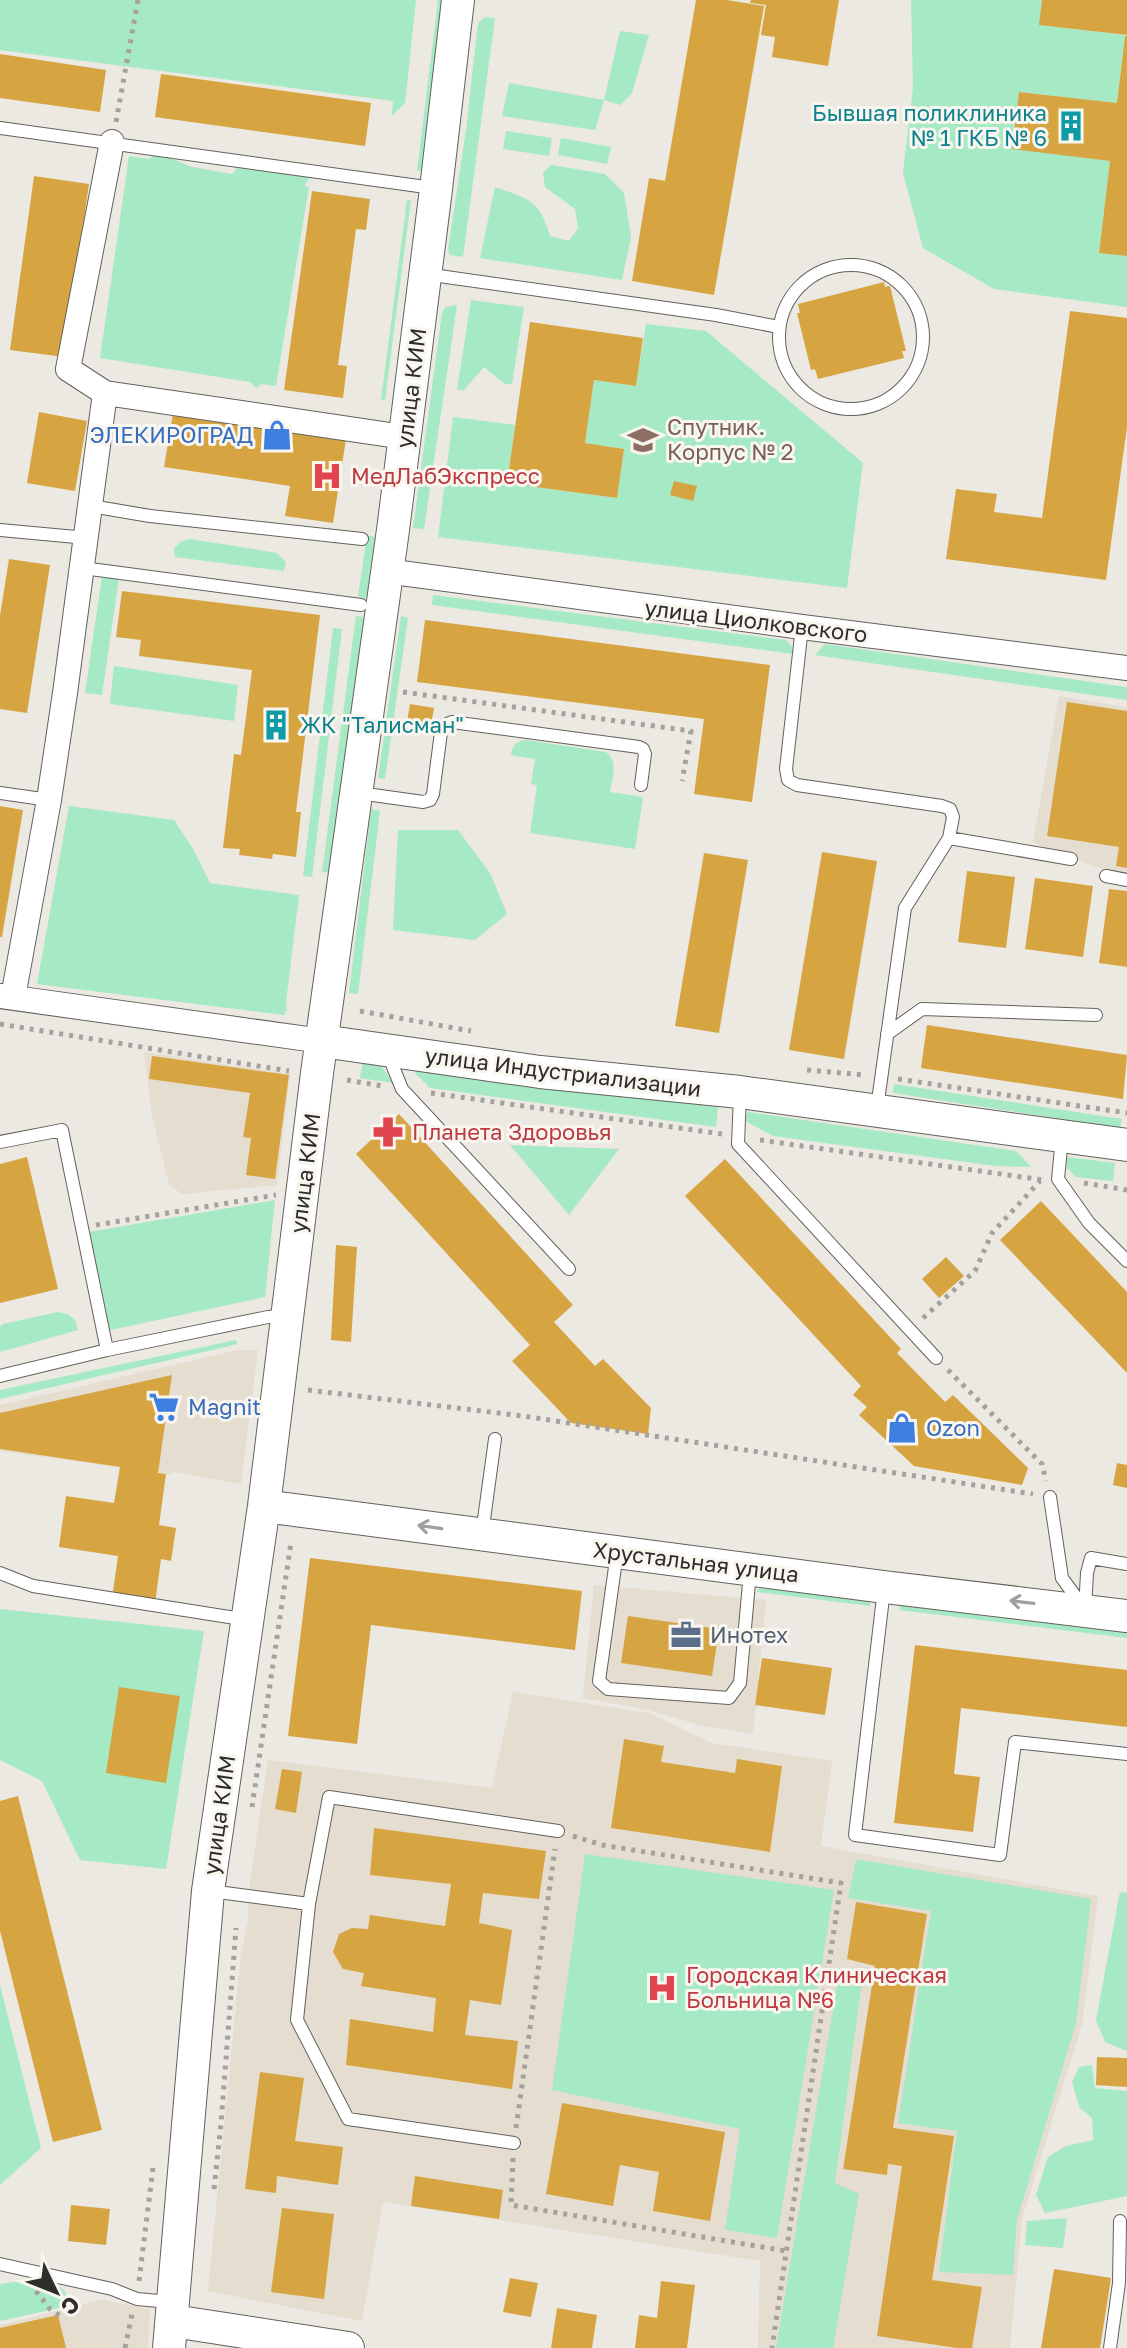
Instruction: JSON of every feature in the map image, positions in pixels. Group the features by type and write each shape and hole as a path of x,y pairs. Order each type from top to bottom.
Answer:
{"street":[{"name":"улица КИМ","path":"172,2324 224,1893 248,1620 404,437 458,0"},
{"path":"112,142 68,369 105,393 404,437"},
{"path":"7,996 49,800 105,393"},
{"name":"улица Циолковского","path":"386,571 1127,668"},
{"name":"улица Индустриализации","path":"7,996 540,1072 740,1092 1127,1145"},
{"name":"Хрустальная улица","path":"264,1506 751,1569 812,1572 884,1587 1127,1616"},
{"path":"172,2324 348,2348"}],"lane":[{"path":"0,128 436,189"},
{"path":"840,266 863,266 885,273 903,287 916,306 923,328 921,353 912,375 896,394 874,406 850,410 826,405 804,393 788,374 780,351 779,327 786,305 800,286 818,273 840,266"},
{"path":"425,274 716,315 779,327"},
{"path":"91,506 150,516 362,539"},
{"path":"0,530 87,538"},
{"path":"83,568 361,605"},
{"path":"802,627 786,769 788,780 797,785 942,806 950,809 953,817 949,838 905,908 877,1111"},
{"path":"355,793 423,802 430,800 441,732 445,725 452,722 639,747 645,754 641,785"},
{"path":"0,793 49,800"},
{"path":"949,838 1071,859"},
{"path":"1106,876 1127,880"},
{"path":"887,1034 922,1009 1096,1015"},
{"path":"386,1051 402,1089 569,1269"},
{"path":"740,1092 738,1144 936,1358"},
{"path":"0,1142 62,1130 107,1350"},
{"path":"1062,1137 1058,1179 1089,1223 1127,1261"},
{"path":"0,1376 107,1350 289,1315"},
{"path":"482,1534 495,1439"},
{"path":"1050,1497 1062,1578 1085,1610"},
{"path":"617,1552 599,1681 608,1689 729,1698 740,1683 751,1569"},
{"path":"1085,1610 1091,1558 1127,1564"},
{"path":"0,1573 33,1586 248,1620"},
{"path":"884,1587 855,1835 1000,1855 1015,1742 1127,1754"},
{"path":"514,2143 348,2119 297,2020 309,1904 329,1797 558,1831"},
{"path":"224,1893 309,1904"},
{"path":"1110,2348 1119,2283 1120,2221"},
{"path":"0,2264 112,2289 137,2299 172,2324"}],"path":[{"path":"112,142 138,0"},
{"path":"0,1024 287,1069"},
{"path":"347,1080 1040,1181 1058,1179 1127,1190"},
{"path":"909,1330 975,1271 992,1233 1040,1181"},
{"path":"82,1227 281,1195"},
{"path":"308,1390 523,1416 1050,1497 1042,1464 936,1358"},
{"path":"250,1819 291,1542"},
{"path":"772,2348 841,1883 602,1845 558,1831 514,2143 511,2205 786,2251"},
{"path":"212,2203 221,2124 224,1893"}],"shaded area":[{"path":"1059,696 1127,707 1127,875 1110,872 1033,842"},
{"path":"144,1052 290,1074 277,1185 182,1194 169,1185 152,1115"},
{"path":"238,1350 258,1350 241,1484 174,1472 168,1474 0,1451 0,1405"},
{"path":"594,1585 766,1600 753,1734 583,1698"},
{"name":"Городская Клиническая Больница №6","path":"513,1692 649,1713 712,1743 832,1761 821,1846 1098,1896 1082,2024 1022,2219 1010,2348 758,2348 760,2261 383,2202 362,2321 208,2291 241,1952 248,1921 248,1896 268,1760 492,1788"},
{"path":"101,2300 150,2309 148,2348 0,2348 0,2325"}],"green space":[{"path":"0,0 416,0 405,103 392,116 393,101 0,50"},
{"path":"438,0 442,0 421,171 417,171"},
{"path":"911,0 1042,0 1040,25 1125,35 1117,103 1019,92 1012,148 1110,161 1099,253 1127,256 1127,307 994,289 923,248 903,173 913,87"},
{"path":"485,17 495,18 463,257 450,255 448,250 478,23"},
{"path":"620,31 649,35 632,93 620,105 604,100"},
{"path":"509,83 604,100 595,130 502,116"},
{"path":"506,131 552,138 549,156 503,149"},
{"path":"561,138 611,147 607,164 558,155"},
{"path":"158,153 192,167 233,174 238,166 310,177 304,186 309,187 276,386 261,384 257,388 250,382 100,358 129,156 149,159"},
{"path":"552,165 605,174 624,193 631,237 622,280 480,258 495,187 531,202 542,214 550,236 569,241 578,228 575,209 545,187 543,172"},
{"path":"407,200 411,200 385,400 381,400"},
{"path":"471,300 524,307 512,384 505,384 484,367 464,390 457,390"},
{"path":"457,305 424,529 413,528 442,313 445,307"},
{"name":"Спутник. Корпус № 2","path":"646,324 706,331 863,463 847,588 438,537 453,417 515,425 507,483 617,498 624,449 585,443 594,380 636,386"},
{"path":"367,535 375,537 367,598 358,597"},
{"path":"190,539 277,553 286,562 284,571 175,557 174,548"},
{"path":"102,576 119,578 102,695 85,693"},
{"path":"433,595 786,640 792,646 793,654 432,605"},
{"path":"356,616 364,617 331,873 322,872"},
{"path":"401,616 408,618 385,779 378,778"},
{"path":"333,628 342,629 312,877 303,876"},
{"path":"825,644 1127,687 1127,700 815,655"},
{"path":"114,666 238,685 234,721 110,704"},
{"path":"526,740 606,752 610,756 614,770 610,792 643,797 635,849 530,833 537,785 531,784 535,759 511,755 515,744"},
{"path":"69,806 174,820 210,883 299,895 285,1015 37,984"},
{"path":"371,809 380,811 358,994 349,993"},
{"path":"398,830 458,830 490,873 507,914 475,940 393,930"},
{"path":"363,1060 380,1064 393,1083 360,1078"},
{"path":"419,1065 718,1107 716,1127 430,1088 415,1073"},
{"path":"894,1084 1122,1119 1120,1128 893,1093"},
{"path":"748,1112 1016,1151 1031,1167 996,1166 773,1136 747,1122"},
{"path":"510,1145 619,1149 569,1215"},
{"path":"1067,1157 1115,1163 1113,1181 1076,1177 1067,1168"},
{"path":"275,1200 265,1297 106,1331 89,1232"},
{"path":"58,1312 75,1320 78,1330 0,1352 0,1327 3,1324"},
{"path":"236,1340 237,1344 221,1348 0,1399 0,1390"},
{"path":"761,1584 859,1595 870,1601 870,1606 757,1592"},
{"path":"904,1603 1127,1627 1127,1638 899,1610"},
{"path":"0,1609 204,1631 166,1869 80,1860 42,1781 0,1760"},
{"path":"585,1854 834,1890 777,2238 725,2230 740,2129 552,2090"},
{"path":"856,1859 1091,1899 1076,2023 1017,2220 1013,2275 939,2272 957,2131 898,2123 931,1911 848,1898"},
{"path":"1120,1892 1127,1893 1127,2051 1105,2042 1096,2020"},
{"path":"840,1968 863,1974 835,2183 859,2194 833,2348 776,2348"},
{"path":"0,1985 41,2148 0,2185"},
{"path":"1092,2065 1095,2088 1127,2091 1127,2196 1045,2213 1036,2195 1048,2157 1066,2146 1093,2140 1092,2118 1079,2107 1072,2082 1079,2067"},
{"path":"1067,2218 1063,2248 1025,2245 1027,2221"},
{"path":"50,2280 65,2291 68,2306 0,2321 0,2284"}],"building":[{"path":"696,0 727,0 764,6 714,295 632,281 649,178 665,181"},
{"path":"751,0 839,0 828,66 772,57 775,37 761,35 766,5 750,3"},
{"path":"1042,0 1127,0 1127,35 1039,25"},
{"name":"Бывшая поликлиника № 1 ГКБ № 6","path":"1125,36 1127,256 1099,253 1110,161 1012,149 1019,92 1117,103"},
{"path":"0,54 106,70 100,112 0,98"},
{"path":"161,74 371,103 365,146 155,117"},
{"path":"34,176 89,184 64,357 10,350"},
{"path":"312,191 370,199 366,230 356,229 338,365 347,366 343,398 284,390"},
{"path":"884,282 885,287 890,286 906,351 902,351 904,358 818,379 815,369 811,370 797,313 800,313 798,304"},
{"path":"1070,311 1127,318 1127,427 1106,580 946,559 956,489 997,494 994,512 1042,518"},
{"path":"530,322 643,338 636,386 594,380 585,443 624,449 617,498 507,483"},
{"path":"39,412 87,421 75,491 27,483"},
{"path":"173,413 346,439 333,523 285,516 290,486 164,467"},
{"path":"674,481 697,486 693,501 670,495"},
{"path":"9,559 50,565 27,713 0,709 0,616"},
{"name":"ЖК \"Талисман\"","path":"122,591 320,615 296,812 301,812 296,857 273,854 272,859 239,855 240,849 223,848 234,754 241,755 252,670 139,656 141,640 116,637"},
{"path":"425,620 770,665 752,802 694,794 704,719 417,682"},
{"path":"1067,702 1127,711 1127,868 1116,866 1119,847 1047,836"},
{"path":"410,704 434,708 431,725 407,721"},
{"path":"0,806 23,810 2,937 0,937"},
{"path":"822,852 877,861 844,1059 789,1050"},
{"path":"704,853 748,860 719,1033 675,1026"},
{"path":"967,871 1015,877 1006,948 958,942"},
{"path":"1035,878 1093,886 1083,957 1025,949"},
{"path":"1109,889 1127,891 1127,967 1099,963"},
{"path":"927,1025 1127,1055 1123,1099 921,1068"},
{"path":"152,1056 289,1075 275,1179 246,1175 251,1138 243,1137 250,1093 149,1079"},
{"path":"399,1114 573,1305 554,1322 595,1366 603,1359 651,1408 648,1434 571,1423 512,1361 530,1345 356,1154"},
{"path":"27,1157 58,1289 0,1303 0,1164"},
{"path":"725,1159 901,1349 897,1353 945,1402 953,1395 1028,1468 1022,1485 914,1466 859,1415 867,1407 853,1395 861,1386 685,1196"},
{"path":"1041,1201 1127,1292 1127,1373 1000,1240"},
{"path":"336,1245 357,1247 351,1342 331,1340"},
{"path":"946,1257 964,1276 939,1298 922,1279"},
{"path":"172,1375 158,1473 166,1474 159,1525 176,1528 171,1561 161,1559 155,1604 112,1598 118,1556 59,1547 66,1496 114,1503 120,1467 0,1449 0,1413"},
{"path":"1117,1463 1127,1465 1127,1488 1113,1485"},
{"path":"310,1558 582,1591 575,1650 371,1625 357,1744 288,1736"},
{"path":"628,1616 719,1629 712,1676 621,1663"},
{"path":"915,1645 1127,1670 1127,1727 961,1708 954,1774 980,1777 973,1832 894,1823"},
{"path":"762,1658 832,1668 825,1715 755,1705"},
{"path":"119,1687 180,1696 166,1783 106,1773"},
{"path":"624,1739 664,1746 661,1762 735,1773 737,1759 782,1766 770,1852 611,1828"},
{"path":"282,1769 302,1772 296,1813 275,1809"},
{"path":"18,1796 102,2130 53,2142 0,1931 0,1801"},
{"path":"374,1828 546,1851 539,1899 483,1893 479,1923 512,1930 501,2005 470,2000 465,2035 518,2041 512,2089 346,2065 350,2019 433,2032 436,1998 361,1986 364,1973 343,1969 333,1952 339,1934 352,1928 368,1929 370,1915 445,1926 451,1884 370,1875"},
{"path":"856,1902 927,1914 893,2128 954,2136 932,2280 982,2287 972,2348 877,2336 902,2166 888,2164 887,2175 843,2169 875,1966 847,1959"},
{"path":"1097,2057 1127,2058 1127,2087 1096,2085"},
{"path":"260,2072 304,2078 295,2141 343,2147 338,2185 277,2176 276,2193 245,2189"},
{"path":"562,2103 725,2132 710,2221 653,2211 659,2172 620,2165 613,2206 546,2194"},
{"path":"415,2176 503,2190 499,2219 411,2206"},
{"path":"71,2205 110,2209 106,2245 68,2241"},
{"path":"282,2208 334,2214 324,2299 271,2292"},
{"path":"1054,2269 1111,2278 1100,2348 1041,2348"},
{"path":"510,2278 538,2283 531,2317 503,2312"},
{"path":"661,2281 695,2285 687,2348 635,2348 639,2315 657,2318"},
{"path":"557,2308 597,2315 592,2348 551,2348"},
{"path":"58,2315 66,2348 0,2348 0,2328"}],"place":[{"name":"Бывшая поликлиника № 1 ГКБ № 6","path":"1071,126"},
{"name":"ЭЛЕКИРОГРАД","path":"277,435"},
{"name":"Спутник. Корпус № 2","path":"643,440"},
{"name":"МедЛабЭкспресс","path":"327,476"},
{"name":"ЖК \"Талисман\"","path":"276,725"},
{"name":"Планета Здоровья","path":"388,1132"},
{"name":"Magnit","path":"164,1407"},
{"name":"Ozon","path":"902,1428"},
{"name":"Инотех","path":"686,1635"},
{"name":"Городская Клиническая Больница №6","path":"662,1988"}]}
